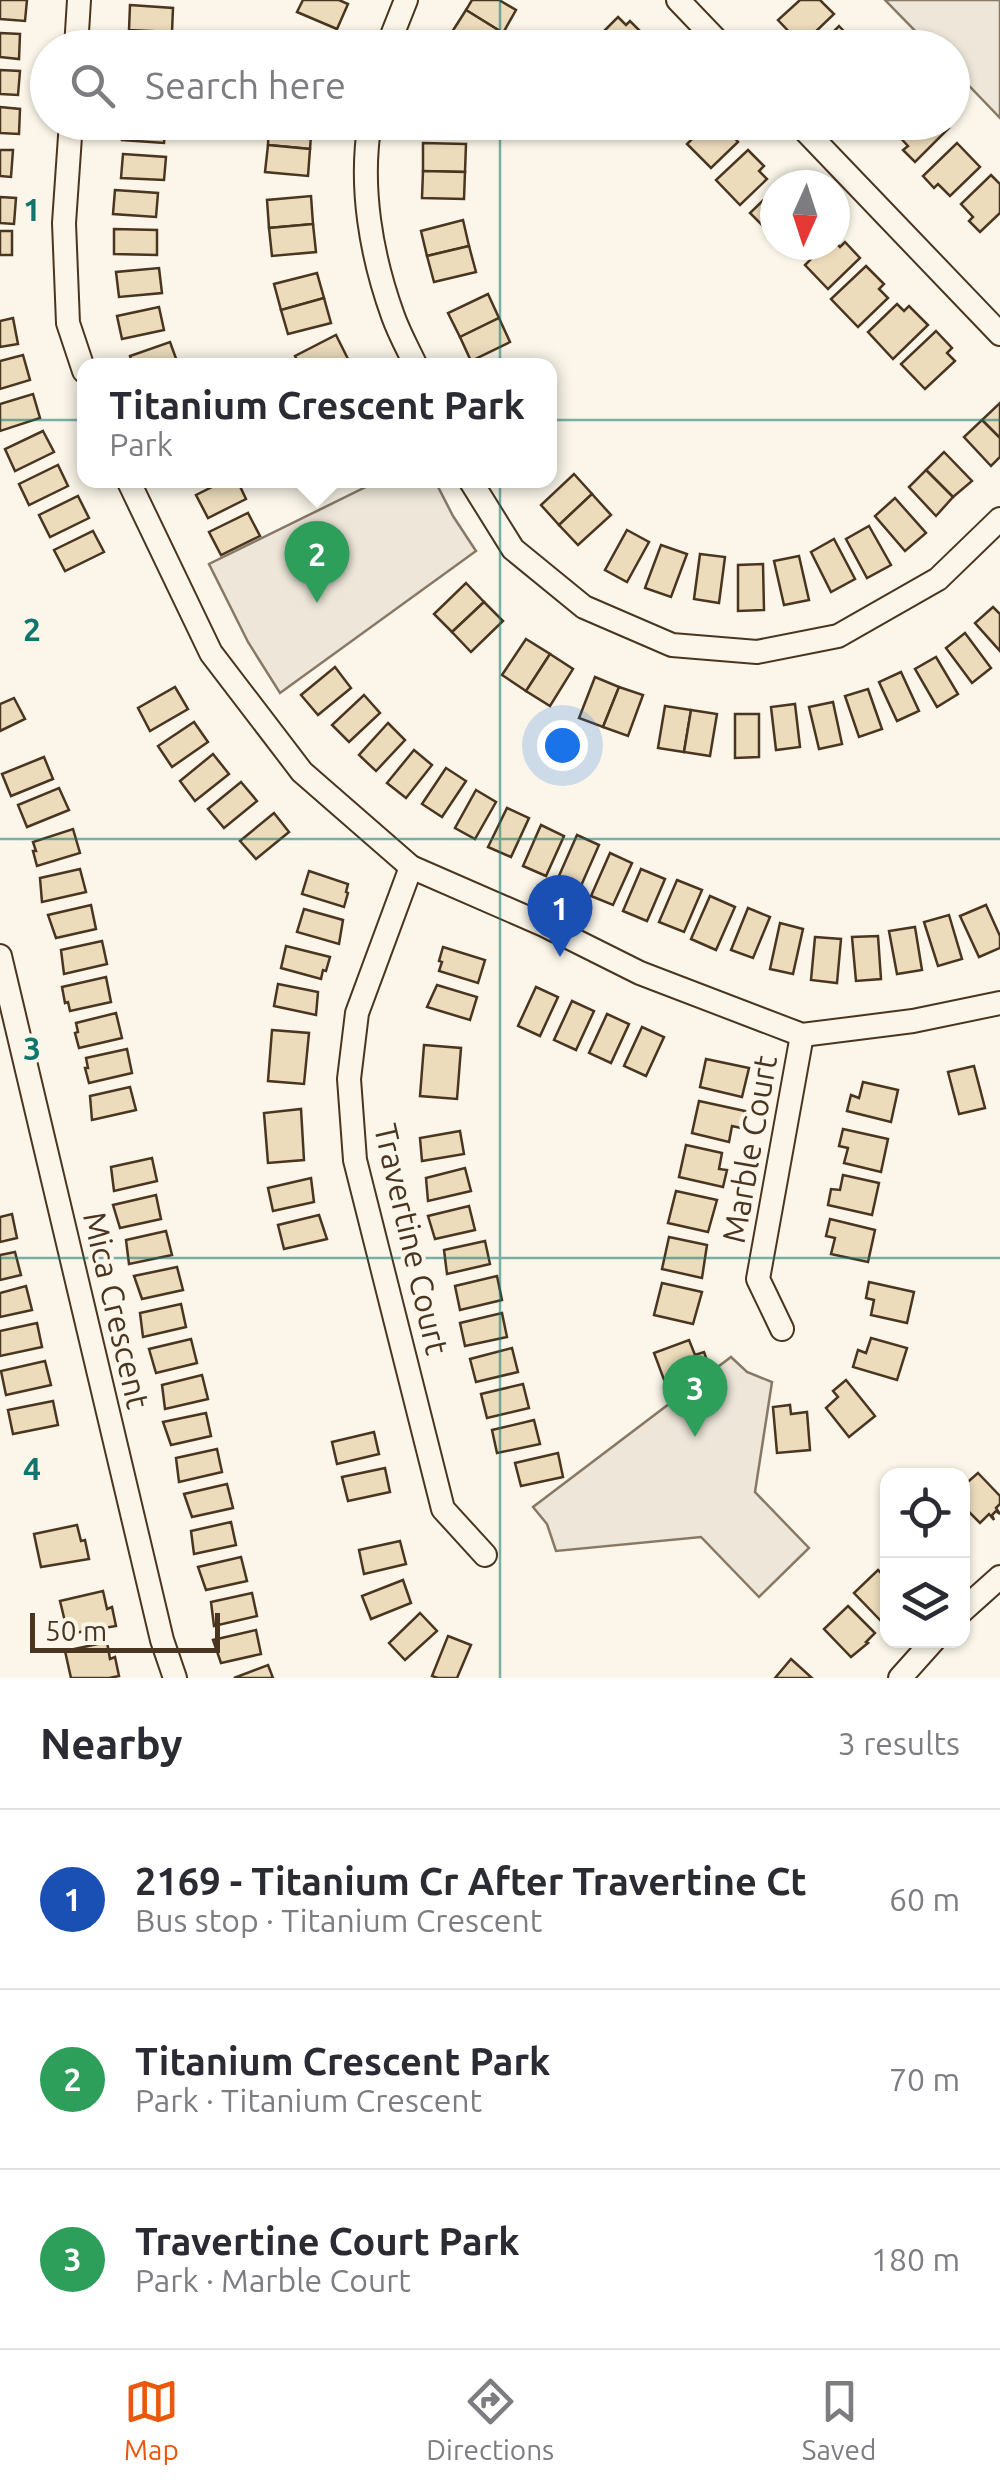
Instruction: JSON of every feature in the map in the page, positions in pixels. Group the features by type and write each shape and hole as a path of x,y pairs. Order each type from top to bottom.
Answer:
{"street":[{"path":"77,30 79,0"},
{"path":"394,30 406,0"},
{"path":"678,0 707,30"},
{"path":"69,140 64,224 68,323 80,358"},
{"path":"367,140 370,237 393,317 412,358"},
{"path":"814,140 1000,334"},
{"path":"132,488 221,666 302,772 411,867 544,924 640,973 802,1035 913,1021 1000,1003"},
{"path":"474,488 513,549 584,607 672,645 757,652 838,636 938,580 1000,519"},
{"name":"Travertine Court","path":"411,867 357,1013 349,1079 356,1160 443,1510 486,1554"},
{"name":"Mica Crescent","path":"0,956 162,1640 175,1678"},
{"name":"Marble Court","path":"782,1328 758,1280 802,1035"},
{"path":"970,1604 1000,1576"},
{"path":"900,1678 927,1648"}],"shaded area":[{"path":"885,0 1000,0 1000,118 970,87 970,30 914,30"},
{"path":"364,488 439,488 476,551 280,693 248,642 209,564"},
{"path":"731,1357 747,1372 772,1382 755,1492 809,1548 759,1597 701,1537 556,1551 547,1524 533,1507"}],"building":[{"path":"0,0 27,0 25,21 0,19"},
{"path":"303,0 339,0 348,4 337,29 297,12"},
{"path":"472,0 499,0 516,10 505,30 498,30 466,10"},
{"path":"800,0 820,0 834,14 817,30 787,30 778,20"},
{"path":"130,5 173,8 172,30 129,30"},
{"path":"466,10 498,30 453,30"},
{"path":"618,17 639,30 605,30"},
{"path":"0,33 20,34 19,59 0,57"},
{"path":"0,70 20,71 18,95 0,94"},
{"path":"0,107 20,109 19,134 0,133"},
{"path":"122,140 164,140 164,143"},
{"path":"268,140 311,140 310,149 268,145"},
{"path":"691,140 738,142 711,168 687,144"},
{"path":"902,140 937,140 915,162 903,150 908,146"},
{"path":"423,143 466,144 465,172 423,171"},
{"path":"957,143 980,167 950,196 938,184 934,188 923,176"},
{"path":"268,145 310,149 308,176 265,172"},
{"path":"0,150 13,150 11,177 0,176"},
{"path":"748,150 764,166 759,171 760,186 740,205 716,180"},
{"path":"123,154 166,157 164,180 121,178"},
{"path":"423,171 465,172 464,199 422,198"},
{"path":"991,175 1000,184 1000,213 980,232 961,204"},
{"path":"115,190 158,193 156,217 113,214"},
{"path":"311,196 313,224 269,228 267,200"},
{"path":"0,197 16,198 14,224 0,223"},
{"path":"760,203 760,223 750,213"},
{"path":"463,220 469,246 427,256 421,231"},
{"path":"313,224 316,252 272,256 269,228"},
{"path":"114,229 157,230 157,255 114,254"},
{"path":"0,231 12,231 12,255 0,255"},
{"path":"469,246 476,272 434,282 427,256"},
{"path":"850,247 860,258 828,289 805,265 810,260 850,260"},
{"path":"866,266 884,284 879,289 888,298 858,327 831,299"},
{"path":"159,268 162,293 119,297 116,272"},
{"path":"317,273 324,298 281,310 274,284"},
{"path":"488,294 499,318 460,337 448,313"},
{"path":"324,298 331,323 288,334 281,310"},
{"path":"897,304 904,311 909,306 928,325 893,359 868,332"},
{"path":"159,307 164,330 122,339 117,316"},
{"path":"13,318 18,344 0,347 0,321"},
{"path":"499,318 510,342 470,358 460,337"},
{"path":"936,331 952,348 947,353 955,361 925,389 901,364"},
{"path":"336,335 348,358 296,358"},
{"path":"170,342 176,358 131,358"},
{"path":"23,355 30,380 0,389 0,361"},
{"path":"33,394 40,418 0,431 0,404"},
{"path":"1000,403 1000,438 982,420"},
{"path":"982,420 1000,438 1000,457 991,466 964,437"},
{"path":"43,431 54,452 15,471 5,449"},
{"path":"944,452 972,481 953,497 926,470"},
{"path":"58,465 68,486 29,505 19,484"},
{"path":"926,470 953,497 936,516 909,487"},
{"path":"574,474 592,494 559,525 541,505"},
{"path":"210,488 241,488 246,499 208,518 196,495"},
{"path":"592,494 611,515 578,545 559,525"},
{"path":"78,496 89,518 50,537 39,515"},
{"path":"895,498 926,533 905,551 875,516"},
{"path":"248,513 260,536 221,555 209,532"},
{"path":"869,526 891,565 867,578 846,539"},
{"path":"627,530 649,542 627,582 605,570"},
{"path":"93,531 104,552 65,571 54,550"},
{"path":"834,539 855,579 831,592 811,552"},
{"path":"661,545 687,554 671,597 645,588"},
{"path":"700,554 725,557 719,603 694,599"},
{"path":"799,556 809,600 784,605 774,561"},
{"path":"763,564 764,610 738,611 738,565"},
{"path":"466,583 484,602 452,632 434,614"},
{"path":"484,602 503,621 471,652 452,632"},
{"path":"993,607 1000,614 1000,651 975,623"},
{"path":"965,633 991,668 972,683 946,648"},
{"path":"526,639 550,654 526,691 502,675"},
{"path":"550,654 573,669 550,706 526,691"},
{"path":"936,657 958,694 937,707 915,669"},
{"path":"335,667 351,688 318,715 301,695"},
{"path":"901,672 919,711 897,721 879,682"},
{"path":"595,677 619,687 603,727 579,718"},
{"path":"175,687 188,709 150,731 138,708"},
{"path":"619,687 643,695 628,736 603,727"},
{"path":"868,689 882,729 859,737 845,696"},
{"path":"364,695 380,713 349,742 332,725"},
{"path":"14,698 25,719 0,731 0,704"},
{"path":"833,702 842,744 819,749 809,707"},
{"path":"795,704 800,747 776,750 771,707"},
{"path":"665,706 691,710 684,752 658,748"},
{"path":"691,710 717,714 710,756 684,752"},
{"path":"735,714 759,714 759,757 735,758"},
{"path":"194,722 208,742 172,767 158,746"},
{"path":"388,723 405,740 376,771 359,755"},
{"path":"414,750 432,765 406,798 387,783"},
{"path":"213,754 229,774 195,801 180,781"},
{"path":"44,757 53,779 11,796 2,774"},
{"path":"446,768 466,781 442,817 422,804"},
{"path":"241,782 257,801 224,828 208,809"},
{"path":"59,788 69,810 27,827 18,805"},
{"path":"476,790 496,802 475,839 455,828"},
{"path":"507,808 529,818 511,857 488,847"},
{"path":"274,813 289,832 256,859 240,841"},
{"path":"541,825 564,836 546,876 523,866"},
{"path":"73,829 80,853 37,866 33,842"},
{"path":"577,835 599,845 580,888 558,878"},
{"path":"610,853 632,863 613,905 591,896"},
{"path":"80,869 86,892 42,902 40,878"},
{"path":"641,869 665,879 647,921 623,911"},
{"path":"309,871 348,884 344,907 302,894"},
{"path":"677,880 702,890 684,932 659,922"},
{"path":"710,896 735,907 716,950 691,939"},
{"path":"91,905 96,929 56,938 48,915"},
{"path":"986,905 1000,936 1000,948 979,957 960,916"},
{"path":"748,908 770,917 753,958 731,950"},
{"path":"304,909 343,920 339,944 297,932"},
{"path":"949,915 962,959 938,966 924,922"},
{"path":"780,923 803,929 793,974 770,969"},
{"path":"915,927 922,970 897,974 889,931"},
{"path":"878,936 881,979 856,981 852,937"},
{"path":"815,937 841,939 837,983 811,980"},
{"path":"102,941 107,964 64,974 61,950"},
{"path":"286,946 330,957 321,979 281,968"},
{"path":"443,947 485,960 478,983 439,971"},
{"path":"106,977 111,1002 70,1011 62,987"},
{"path":"278,984 318,992 316,1015 274,1006"},
{"path":"437,985 477,997 470,1020 427,1007"},
{"path":"536,987 558,997 540,1036 518,1026"},
{"path":"572,1001 594,1011 576,1050 554,1040"},
{"path":"116,1013 122,1038 79,1048 76,1023"},
{"path":"607,1014 629,1024 611,1063 589,1053"},
{"path":"642,1027 664,1037 646,1076 624,1066"},
{"path":"272,1030 309,1033 304,1084 268,1081"},
{"path":"424,1045 461,1048 457,1099 420,1096"},
{"path":"127,1049 132,1073 89,1083 86,1058"},
{"path":"706,1059 749,1068 742,1097 700,1087"},
{"path":"974,1066 985,1108 959,1114 948,1072"},
{"path":"863,1082 898,1090 891,1122 847,1111 851,1095 859,1098"},
{"path":"130,1087 136,1110 92,1120 90,1096"},
{"path":"699,1101 745,1111 741,1128 732,1126 729,1142 692,1133"},
{"path":"301,1109 304,1160 268,1163 264,1113"},
{"path":"843,1129 888,1139 881,1172 844,1163 848,1148 839,1146"},
{"path":"460,1131 464,1154 422,1161 420,1138"},
{"path":"686,1145 722,1153 719,1169 727,1170 723,1187 679,1177"},
{"path":"152,1158 157,1181 114,1191 111,1167"},
{"path":"465,1168 471,1191 428,1201 426,1178"},
{"path":"843,1175 879,1183 872,1215 828,1205 831,1189 840,1190"},
{"path":"311,1178 314,1202 273,1211 268,1188"},
{"path":"676,1191 717,1200 708,1232 668,1223"},
{"path":"156,1195 161,1219 120,1228 113,1205"},
{"path":"469,1206 475,1230 435,1239 428,1216"},
{"path":"12,1214 17,1238 0,1242 0,1217"},
{"path":"319,1215 327,1239 284,1249 278,1225"},
{"path":"830,1219 875,1230 868,1262 831,1254 835,1238 826,1236"},
{"path":"166,1231 172,1255 129,1264 126,1240"},
{"path":"669,1237 707,1245 702,1278 662,1269"},
{"path":"485,1241 490,1264 447,1274 444,1250"},
{"path":"15,1252 21,1275 0,1280 0,1255"},
{"path":"177,1267 183,1290 142,1299 134,1276"},
{"path":"497,1276 502,1300 460,1310 455,1286"},
{"path":"869,1282 914,1292 907,1323 871,1315 874,1300 866,1298"},
{"path":"662,1283 702,1292 693,1324 654,1315"},
{"path":"26,1286 32,1310 0,1317 0,1293"},
{"path":"181,1304 186,1327 143,1337 140,1313"},
{"path":"502,1313 507,1337 465,1346 460,1323"},
{"path":"37,1323 42,1347 0,1356 0,1331"},
{"path":"871,1338 907,1348 897,1380 853,1367 858,1350 866,1353"},
{"path":"191,1339 197,1363 156,1373 149,1349"},
{"path":"689,1340 695,1355 704,1352 710,1369 666,1385 654,1353"},
{"path":"512,1348 518,1372 476,1382 470,1359"},
{"path":"45,1361 51,1385 6,1395 1,1371"},
{"path":"202,1375 208,1399 165,1409 162,1385"},
{"path":"846,1380 875,1416 849,1437 826,1408 838,1397 833,1391"},
{"path":"523,1384 529,1408 487,1418 481,1394"},
{"path":"53,1401 58,1425 13,1434 8,1410"},
{"path":"790,1405 791,1414 807,1412 810,1450 777,1453 773,1407"},
{"path":"206,1413 211,1436 171,1445 163,1422"},
{"path":"534,1420 540,1444 497,1453 492,1430"},
{"path":"374,1432 379,1454 337,1464 332,1442"},
{"path":"217,1449 222,1472 179,1482 176,1458"},
{"path":"558,1453 563,1477 521,1486 515,1463"},
{"path":"385,1468 390,1492 348,1501 342,1477"},
{"path":"978,1473 1000,1496 996,1508 1000,1514 996,1511 992,1515 994,1520 989,1514 980,1523 970,1513 970,1480"},
{"path":"227,1484 233,1508 192,1517 184,1494"},
{"path":"231,1522 236,1545 194,1554 191,1531"},
{"path":"77,1525 89,1559 41,1567 34,1534"},
{"path":"400,1541 406,1564 364,1574 359,1550"},
{"path":"241,1557 247,1581 206,1590 198,1567"},
{"path":"880,1572 880,1620 854,1593"},
{"path":"403,1580 411,1603 371,1619 362,1596"},
{"path":"103,1591 116,1626 68,1634 60,1601"},
{"path":"252,1593 257,1616 214,1626 211,1602"},
{"path":"848,1606 875,1633 851,1657 824,1629"},
{"path":"420,1613 437,1631 405,1660 389,1643"},
{"path":"256,1630 261,1654 221,1663 213,1640"},
{"path":"448,1636 471,1645 457,1678 438,1678 432,1676"},
{"path":"107,1642 119,1676 71,1678 65,1651"},
{"path":"791,1659 812,1678 775,1678"},
{"path":"268,1665 273,1678 234,1678"}],"place":[{"name":"Titanium Crescent Park","path":"317,603"},
{"name":"2169 - Titanium Cr After Travertine Ct","path":"560,957"},
{"name":"Travertine Court Park","path":"695,1437"}]}
